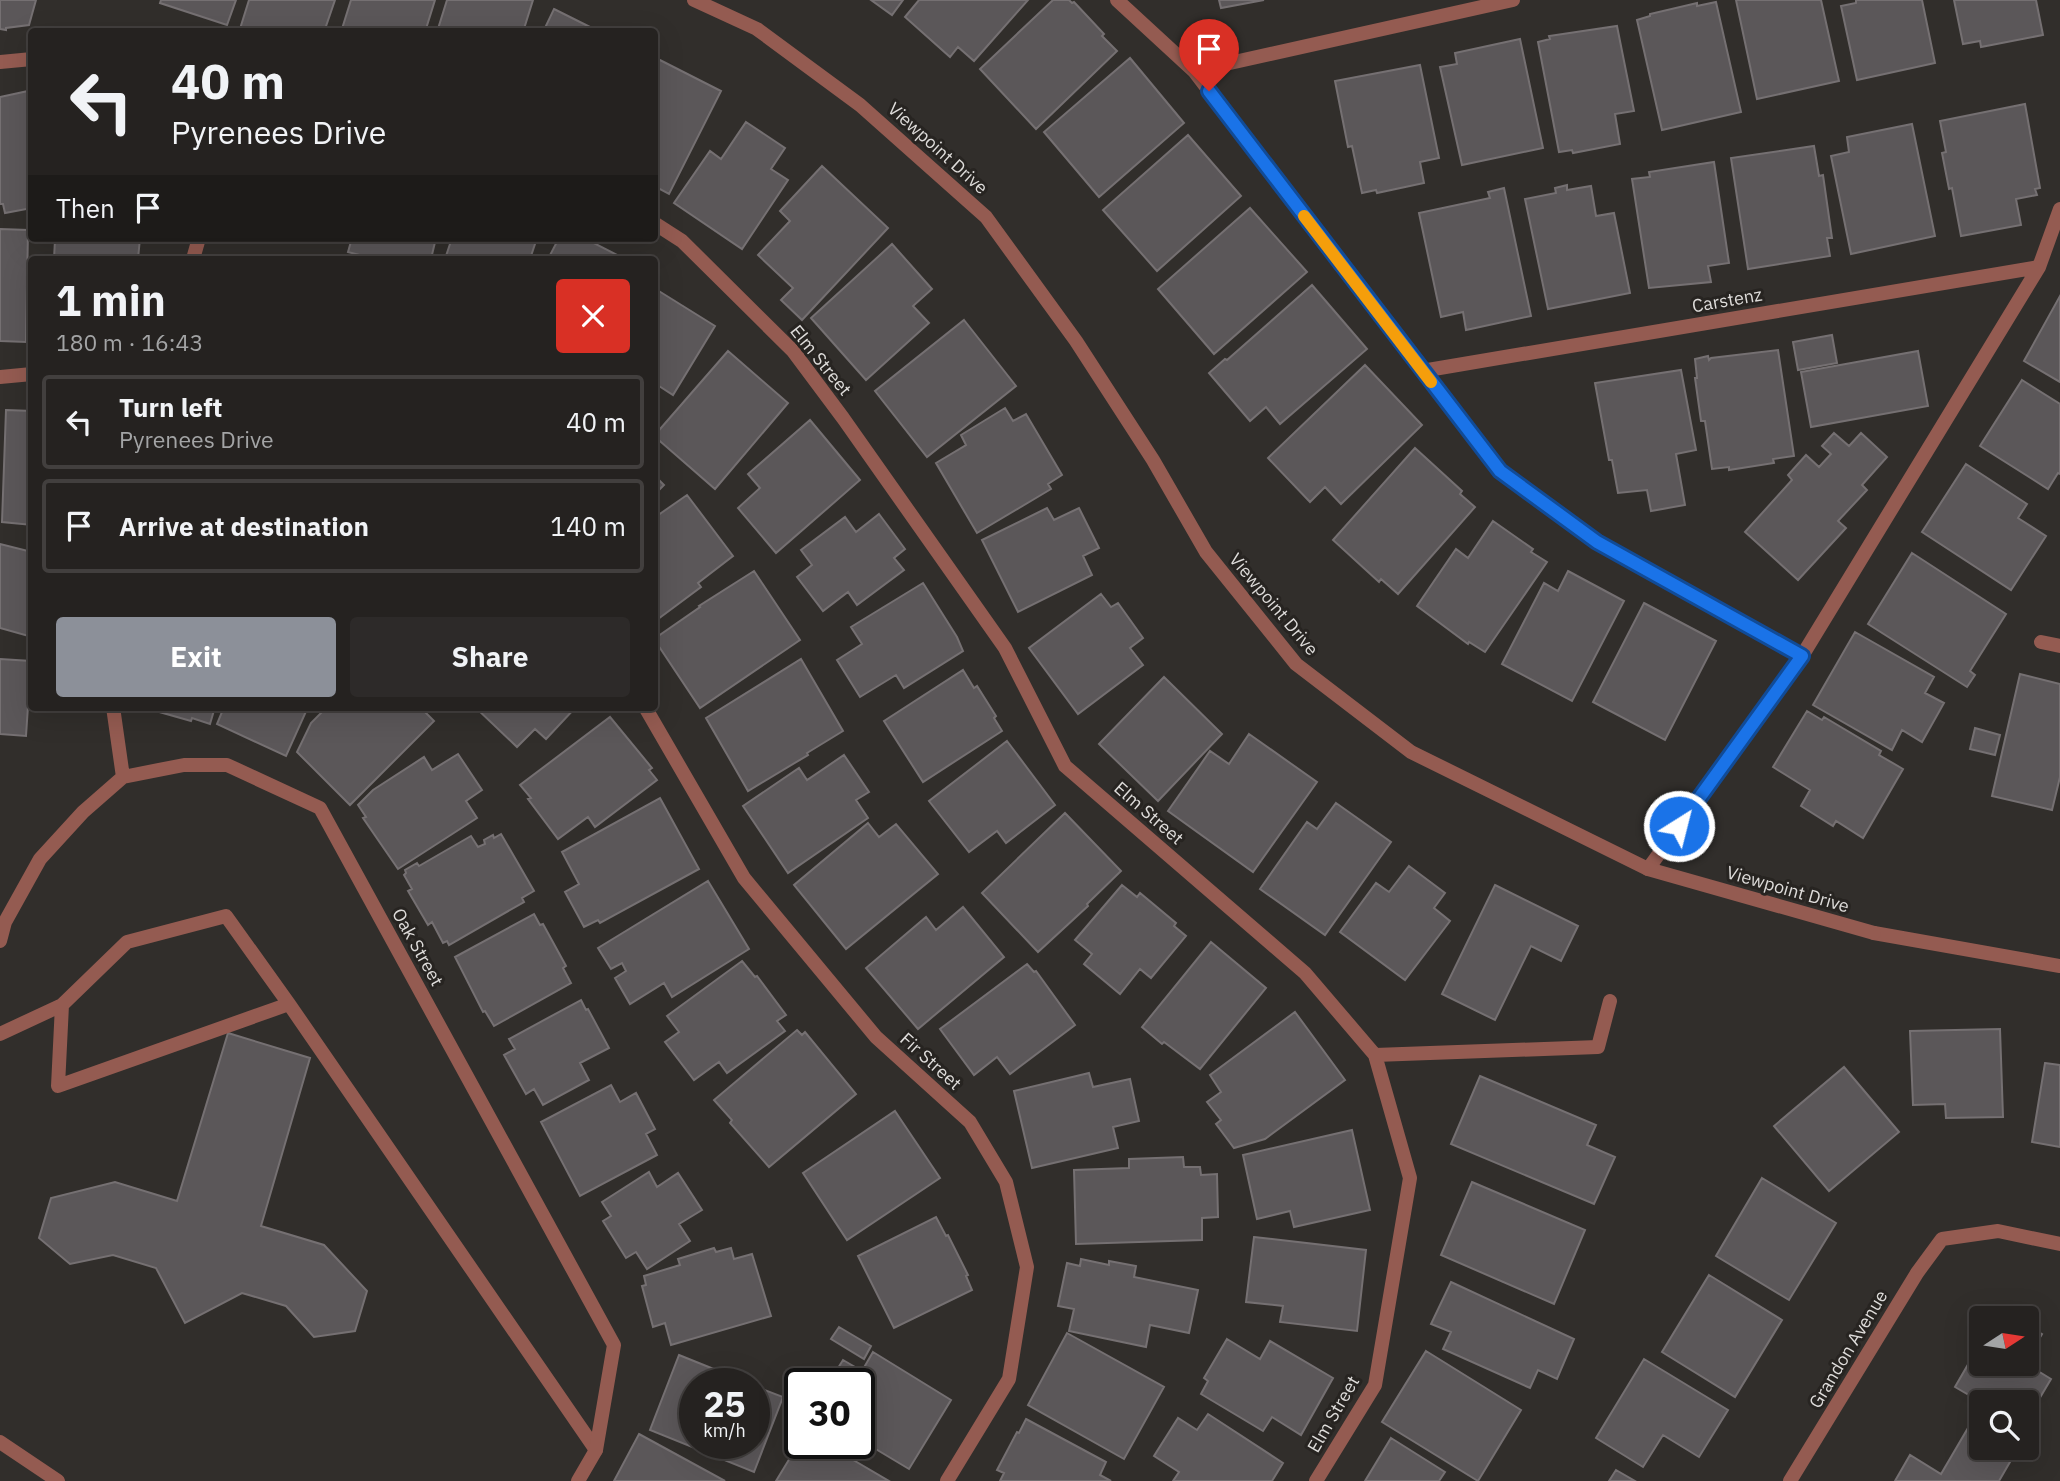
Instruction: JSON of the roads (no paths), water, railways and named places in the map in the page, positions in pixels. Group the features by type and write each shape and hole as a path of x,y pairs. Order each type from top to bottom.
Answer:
{"street":[{"name":"Viewpoint Drive","path":"694,0 757,29 860,105 986,217 1076,341 1153,460 1206,552 1296,664 1411,752 1648,869 1874,933 2060,966"},
{"path":"1117,0 1195,71 1500,471 1597,542 1802,656"},
{"path":"1195,71 1513,0"},
{"path":"0,62 28,59"},
{"path":"1648,869 1802,656 2039,267 2060,209"},
{"name":"Elm Street","path":"658,226 682,241 793,351 1005,648 1065,766 1305,972 1375,1055 1410,1178 1375,1385 1316,1481"},
{"name":"Carstenz","path":"1422,371 2039,267"},
{"path":"0,377 28,374"},
{"path":"2040,642 2060,646"},
{"path":"0,942 5,922 40,859 83,812 123,777 114,711"},
{"name":"Fir Street","path":"647,711 744,878 876,1037 970,1122 1006,1182 1027,1267 1009,1379 947,1481"},
{"name":"Oak Street","path":"123,777 184,765 227,765 320,808 614,1345 596,1450 578,1481"},
{"path":"0,1034 62,1005 127,942 226,916 596,1450"},
{"path":"1375,1055 1598,1047 1610,1001"},
{"path":"62,1005 58,1086 289,1004"},
{"name":"Grandon Avenue","path":"1790,1481 1917,1273 1942,1239 1998,1231 2060,1244"},
{"path":"0,1442 58,1481"}]}
